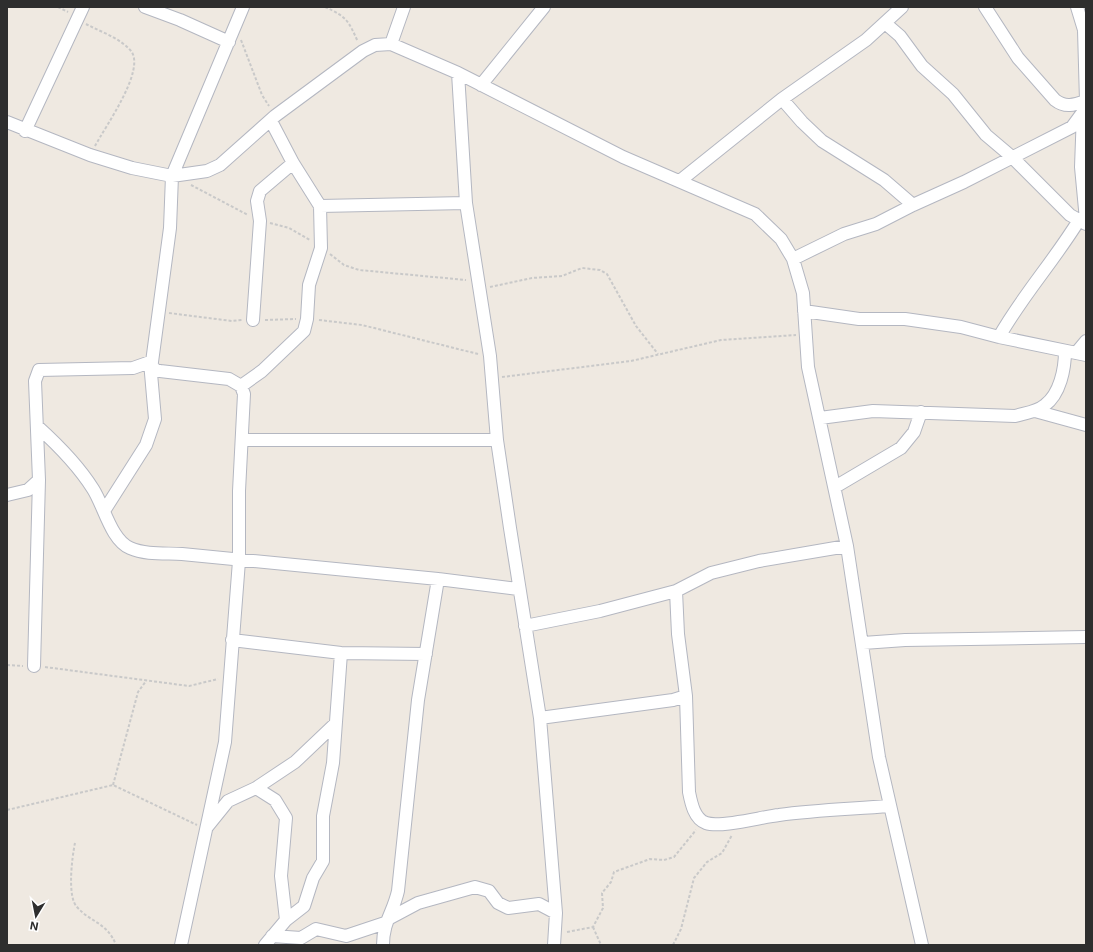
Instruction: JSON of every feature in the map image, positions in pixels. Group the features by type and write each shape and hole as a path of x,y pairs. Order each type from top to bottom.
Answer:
{"street":[{"path":"25,130 83,7"},
{"path":"145,7 180,20 229,42"},
{"path":"34,666 39,480 36,381 39,370 133,368 152,362 160,312 170,228 172,176 236,28 243,7"},
{"path":"391,44 404,7"},
{"path":"481,85 544,7"},
{"path":"681,180 782,99 866,40 902,7"},
{"path":"985,7 1018,58 1055,100 1062,105 1084,107"},
{"path":"999,337 1013,313 1084,221 1081,167 1086,92 1084,30 1077,7"},
{"path":"885,23 900,36 922,66 953,94 986,135 1012,157 1070,215 1084,221"},
{"path":"7,122 90,156 132,168 172,176 207,171 220,165 273,119 362,51 375,45 391,44 458,73 623,157 681,180 739,208 755,214 781,239 793,259 803,294 808,367 847,546 863,643 879,758 922,945"},
{"path":"458,73 466,203 480,284 490,356 497,440 518,589 540,718 556,912 554,939"},
{"path":"782,99 802,122 822,141 884,180 913,204"},
{"path":"793,259 844,234 876,224 913,204 964,182 1012,157 1066,132 1072,127 1084,107"},
{"path":"241,386 262,371 304,331 307,319 309,285 321,248 320,206 293,163 273,119"},
{"path":"253,320 260,221 257,201 258,196 260,191 293,163"},
{"path":"320,206 466,203"},
{"path":"804,311 859,319 905,319 961,327 999,337 1076,353"},
{"path":"820,418 873,411 1015,416 1035,411 1044,406 1053,396 1065,367 1086,341"},
{"path":"150,362 156,370 160,371 229,379 241,386 244,394 239,492 239,561 225,742 181,945"},
{"path":"104,511 146,445 155,419 150,362"},
{"path":"1035,411 1086,424"},
{"path":"835,487 901,448 914,432 921,412"},
{"path":"38,427 64,450 93,489 118,540 130,548 151,553 182,554 239,561 438,579 518,589"},
{"path":"242,440 497,440"},
{"path":"7,495 28,490 39,480"},
{"path":"525,626 600,611 676,591 711,574 759,561 847,546"},
{"path":"383,945 383,930 394,909 398,891 418,700 438,579"},
{"path":"676,591 678,634 686,696 689,792 692,807 698,818 704,823 716,825 780,815 889,806"},
{"path":"863,643 904,640 1086,637"},
{"path":"232,640 341,653 426,654"},
{"path":"269,941 286,920 304,906 313,878 323,860 323,816 333,763 341,653"},
{"path":"540,718 673,700 686,696"},
{"path":"205,829 228,801 256,788 295,762 335,724"},
{"path":"256,788 275,800 286,818 280,876 286,920"},
{"path":"269,941 301,938 316,929 346,936 387,921 418,903 475,888 489,891 498,903 508,908 539,904 556,912"}],"path":[{"path":"325,7 342,15 348,22 362,51"},
{"path":"77,19 120,42 132,52 134,59 132,80 90,156"},
{"path":"236,28 273,119"},
{"path":"321,248 344,265 359,270 469,280 480,284 562,276 582,268 600,270 607,274 636,326 658,354"},
{"path":"160,312 232,321 307,319 362,325 490,356"},
{"path":"492,378 630,361 720,340 805,334"},
{"path":"7,666 34,666 189,686 231,676"},
{"path":"112,784 138,692 146,681"},
{"path":"7,810 112,784 205,829"},
{"path":"673,945 681,929 694,878 707,862 722,853 739,821"},
{"path":"554,939 593,927 603,908 602,893 611,882 614,872 650,859 664,860 674,857 691,834 704,823"},
{"path":"75,843 71,858 72,901 77,908 106,927 112,935 116,945"},
{"path":"593,927 601,945"}]}
